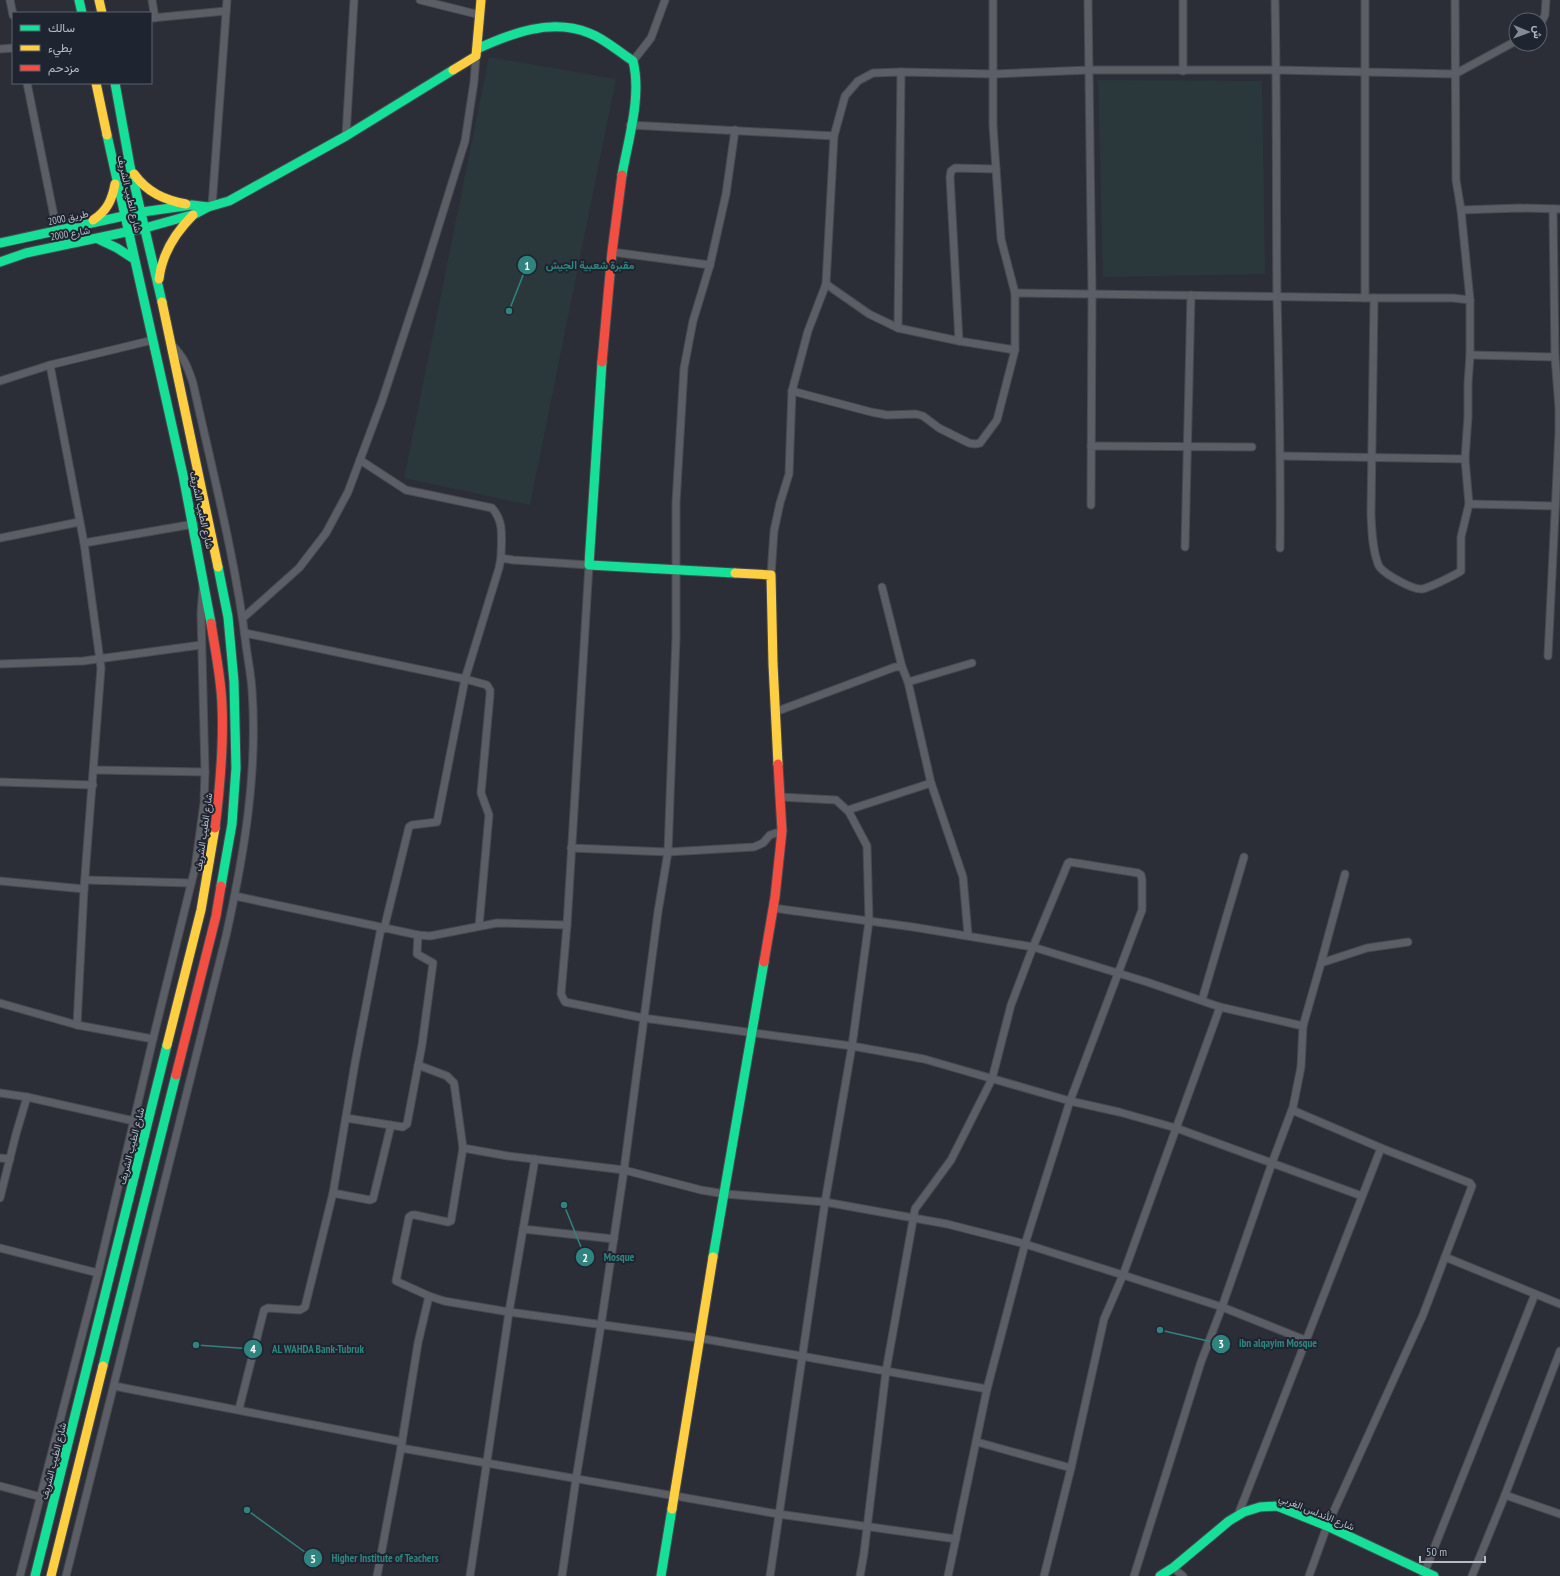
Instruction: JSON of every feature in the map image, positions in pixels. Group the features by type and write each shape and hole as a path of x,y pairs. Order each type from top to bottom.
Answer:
{"main road":[{"path":"79,0 82,12"},
{"path":"99,0 102,12"},
{"path":"476,53 481,0"},
{"path":"130,166 138,181 154,194 193,210 210,207 229,201 346,136 497,40 537,27 564,26 590,33 633,61 636,73 636,97 619,192 612,252 589,565 772,575 772,664 782,831 774,908 700,1338 661,1576"},
{"name":"شارع الطيب الشريف","path":"35,1576 166,1056 201,910 212,856 220,785 222,704 220,674 204,578 194,524 127,232 96,84"},
{"name":"شارع الطيب الشريف","path":"51,1576 216,916 232,824 236,768 236,716 228,617 159,289 130,166 115,84"},
{"path":"79,226 91,222 101,216 109,206 114,195 116,182"},
{"path":"159,289 161,267 168,250 193,210"},
{"name":"طريق 2000","path":"0,243 142,212 193,210"},
{"name":"شارع 2000","path":"0,262 26,253 145,228 193,210"},
{"path":"98,239 117,248 134,259"},
{"name":"شارع الأندلس الغربي","path":"1160,1576 1173,1568 1227,1521 1238,1514 1262,1506 1277,1506 1327,1526 1424,1574 1434,1576"}],"street":[{"path":"10,0 12,12"},
{"path":"152,0 153,18 226,11"},
{"path":"210,207 227,0"},
{"path":"346,136 354,0"},
{"path":"420,0 480,14"},
{"path":"633,61 651,38 665,0"},
{"path":"792,391 876,413 887,415 916,414 924,416 939,428 969,443 975,444 980,443 997,420 1015,350 1015,293 1002,239 996,169 993,124 993,0"},
{"path":"1088,0 1092,293 1091,505"},
{"path":"1183,0 1183,71"},
{"path":"1275,0 1277,296 1281,456 1280,548"},
{"path":"1365,0 1365,298"},
{"path":"1374,298 1371,515 1373,544 1378,565 1384,572 1420,589 1460,572 1462,569 1461,538 1469,504 1465,458 1470,355 1470,300 1456,180 1455,0"},
{"path":"1545,12 1546,0"},
{"path":"772,575 774,531 780,503 789,474 792,391 808,331 826,284 834,136 846,96 858,81 873,73 901,72 994,74 1090,70 1276,70 1455,74 1508,45"},
{"path":"0,49 12,48"},
{"path":"243,618 299,568 326,533 348,492 382,401 465,141 474,82 476,53"},
{"path":"898,328 901,72"},
{"path":"27,84 58,230"},
{"path":"630,125 834,136"},
{"path":"562,1576 614,1239 643,1018 668,852 676,638 676,503 684,368 693,321 710,265 726,194 735,130"},
{"path":"959,341 950,177 955,168 996,169"},
{"path":"1460,210 1519,208 1557,209 1555,357 1559,417 1548,656"},
{"path":"612,252 710,265"},
{"path":"826,284 869,314 898,328 959,341 1015,350"},
{"path":"1015,293 1453,298 1470,300"},
{"path":"1186,547 1191,295"},
{"path":"0,381 50,365 153,340"},
{"path":"66,1576 235,896 247,826 252,768 252,690 243,618 232,554 193,383 182,355 169,342"},
{"path":"1470,355 1555,357"},
{"path":"50,365 84,543 100,657 101,678 86,880 84,889 77,1025"},
{"path":"1091,446 1252,447"},
{"path":"1281,456 1465,458"},
{"path":"239,1409 264,1310 268,1308 300,1310 305,1307 333,1193 355,1063 383,928 409,827 412,825 437,822 465,679 498,573 501,558 501,521 498,514 492,508 406,490 360,460"},
{"path":"1469,504 1555,506"},
{"path":"0,538 79,522"},
{"path":"84,543 194,524"},
{"path":"501,558 589,565 562,994 565,1002 643,1018 852,1046 924,1059 1070,1101 1119,1112 1176,1128 1362,1196"},
{"path":"20,1576 98,1273 191,883 199,843 204,803 205,772 201,645 204,578"},
{"path":"882,587 902,667 908,682 931,783 963,877 968,935"},
{"path":"245,633 465,679 487,685 490,690 480,793 489,815 479,926"},
{"path":"0,664 62,662 201,645"},
{"path":"908,682 972,662"},
{"path":"775,712 895,667 902,667"},
{"path":"94,770 205,772"},
{"path":"0,782 93,785"},
{"path":"848,810 931,783"},
{"path":"770,1576 801,1355 825,1202 852,1046 869,921 867,846 848,810 836,800 780,797"},
{"path":"571,848 668,852 754,847 763,843 770,835 782,831"},
{"path":"1202,1000 1244,857"},
{"path":"860,1576 886,1371 912,1218 915,1209 956,1152 992,1079 1009,1012 1033,947 1068,862 1138,873 1141,875 1142,880 1142,907 1119,973 1070,1101 1025,1244 987,1389 948,1576"},
{"path":"1134,1576 1192,1390 1272,1162 1292,1110 1298,1089 1301,1067 1302,1026 1345,874"},
{"path":"86,880 191,883"},
{"path":"0,881 84,889"},
{"path":"235,896 418,935 430,936 496,923 567,924"},
{"path":"774,908 968,935 1033,947 1119,973 1220,1007 1302,1026"},
{"path":"346,1118 403,1127 407,1124 418,1066 433,963 417,954 418,935"},
{"path":"1321,963 1368,948 1408,942"},
{"path":"0,1003 77,1025 153,1039"},
{"path":"1044,1576 1071,1468 1104,1319 1123,1275 1220,1007"},
{"path":"418,1066 452,1079 454,1083 463,1148 451,1221 448,1222 415,1215 409,1217 396,1281 444,1301 510,1312 700,1338 987,1389"},
{"path":"0,1093 27,1097 134,1121"},
{"path":"0,1198 27,1097"},
{"path":"1292,1110 1471,1184 1472,1186 1423,1315 1327,1526 1309,1576"},
{"path":"333,1193 370,1200 373,1198 391,1125"},
{"path":"463,1148 535,1160 624,1170 701,1190 725,1194 825,1202 947,1224 1025,1244 1222,1307 1305,1340"},
{"path":"1238,1514 1381,1148"},
{"path":"0,1158 10,1159"},
{"path":"470,1576 510,1312 535,1160"},
{"path":"523,1229 614,1239"},
{"path":"0,1248 98,1273"},
{"path":"1445,1257 1560,1304"},
{"path":"1424,1574 1535,1294"},
{"path":"377,1576 418,1343 429,1296"},
{"path":"1472,1576 1505,1495 1560,1351"},
{"path":"114,1386 239,1409 487,1463 778,1514 956,1539"},
{"path":"977,1442 1071,1468"},
{"path":"0,1486 41,1497"},
{"path":"1505,1495 1560,1514"},
{"path":"1173,1568 1183,1576"}],"shaded area":[{"path":"489,57 616,79 530,505 404,478"},
{"path":"1098,80 1262,81 1265,274 1103,277"}],"traffic: fast":[{"path":"79,0 82,12"},
{"path":"477,49 532,29 560,27 589,33 606,42 633,61 636,89 635,104 622,175"},
{"path":"0,262 26,253 145,228 195,214 208,207 229,201 346,136 453,70"},
{"path":"115,84 130,166 162,302"},
{"path":"107,135 183,475 211,623"},
{"path":"0,243 142,212 192,205 208,207"},
{"path":"98,239 117,248 134,259"},
{"path":"602,362 589,565 735,573"},
{"path":"218,567 228,617 234,682 236,768 232,824 221,886"},
{"path":"713,1257 764,962"},
{"path":"35,1576 167,1045"},
{"path":"103,1366 176,1075"},
{"path":"1160,1576 1174,1567 1229,1521 1244,1512 1260,1507 1277,1506 1327,1526 1434,1576"},
{"path":"661,1576 672,1509"}],"traffic: slow":[{"path":"99,0 102,12"},
{"path":"453,70 476,56 481,0"},
{"path":"96,84 107,135"},
{"path":"134,174 150,190 170,200 186,204"},
{"path":"93,220 98,217 108,205 115,184"},
{"path":"159,279 163,261 170,244 193,215"},
{"path":"162,302 218,567"},
{"path":"735,573 771,575 773,664 778,764"},
{"path":"167,1045 201,910 215,828"},
{"path":"672,1509 713,1257"},
{"path":"51,1576 103,1366"}],"traffic: jam":[{"path":"602,362 612,252 622,175"},
{"path":"211,623 218,664 222,705 221,766 215,828"},
{"path":"764,962 775,897 782,831 778,764"},
{"path":"176,1075 216,916 221,886"}],"place":[{"name":"مقبرة شعبية الجيش","path":"509,311"},
{"name":"Mosque","path":"564,1205"},
{"name":"ibn alqayim Mosque","path":"1160,1330"},
{"name":"AL WAHDA Bank-Tubruk","path":"196,1345"},
{"name":"Higher Institute of Teachers","path":"247,1510"}]}
